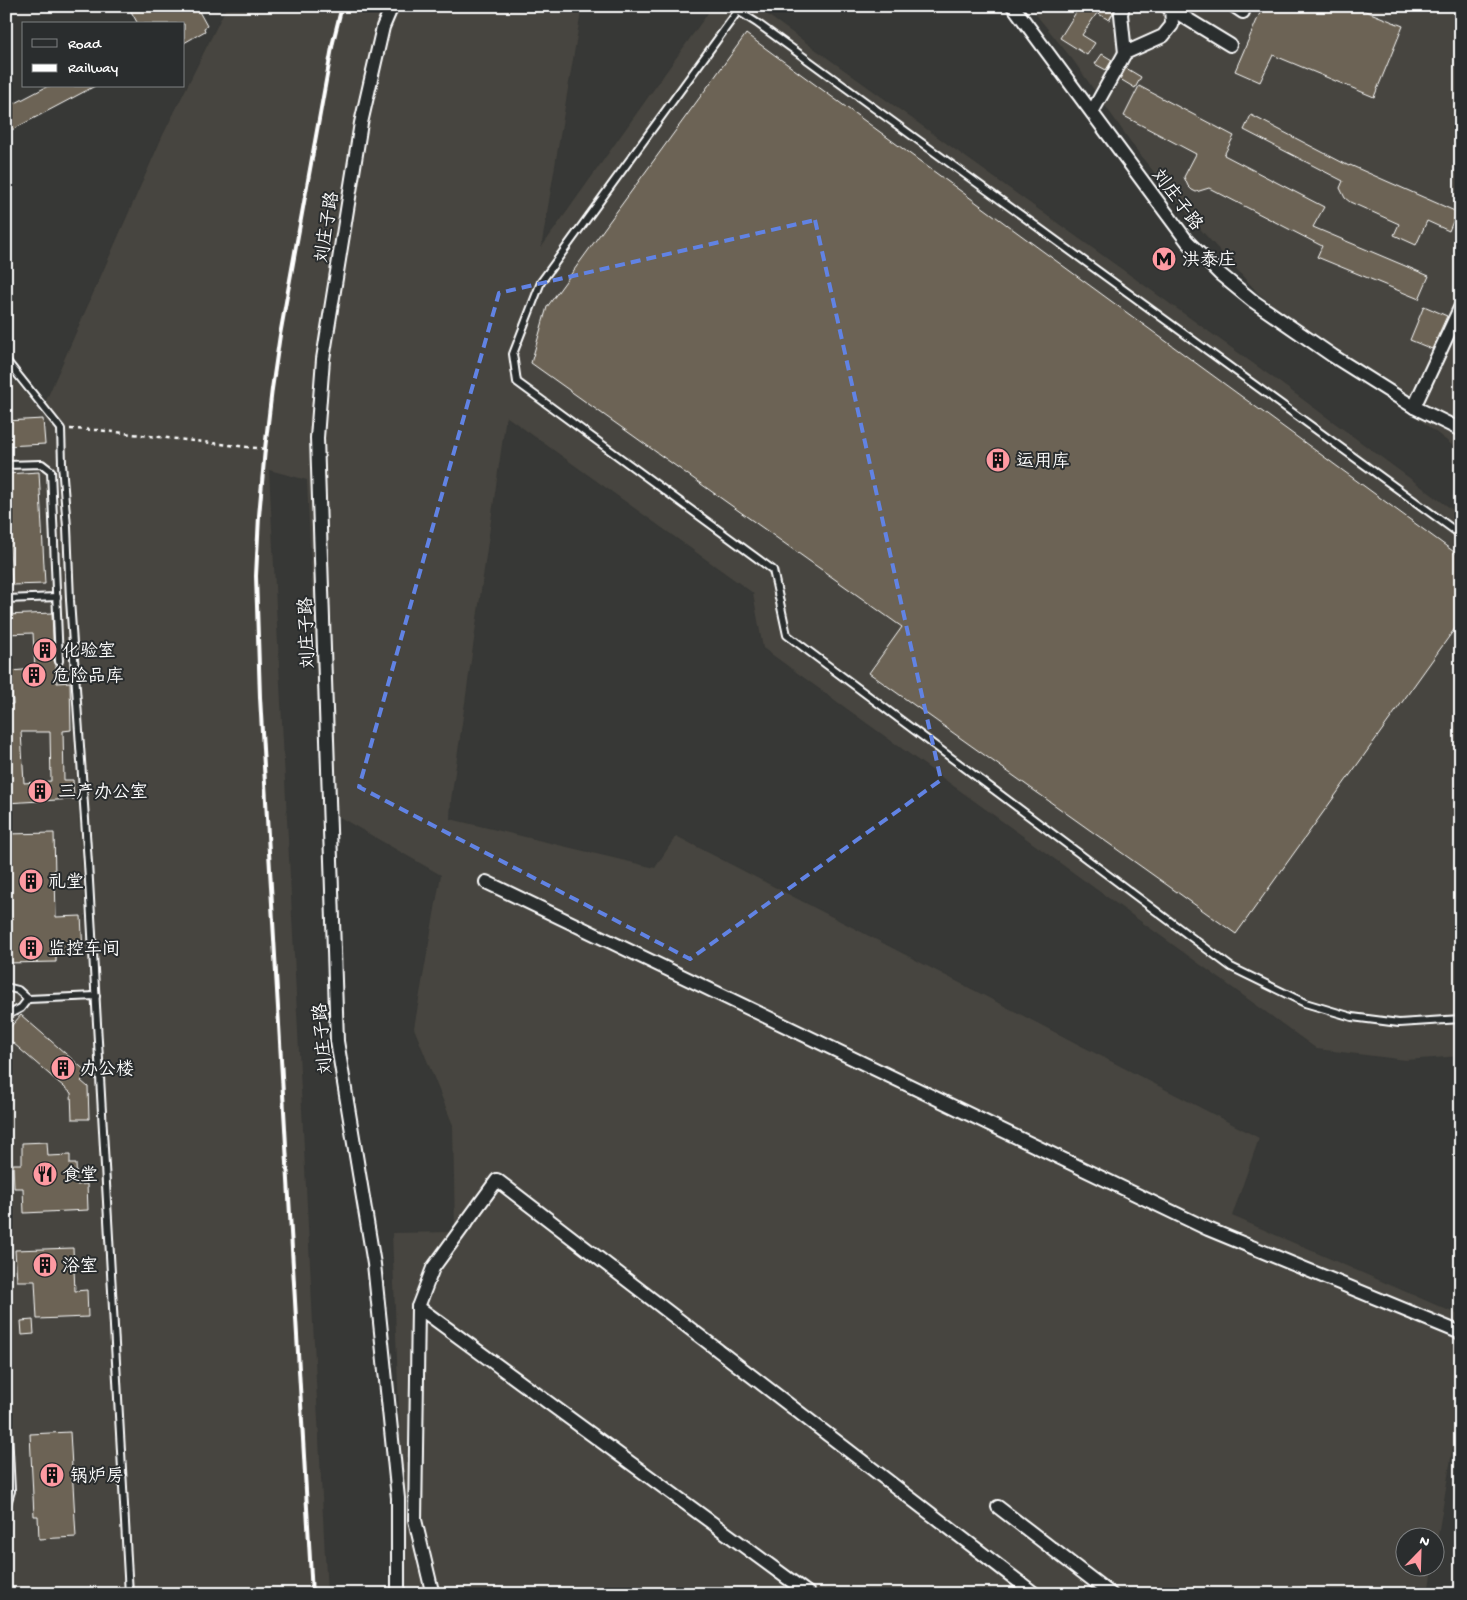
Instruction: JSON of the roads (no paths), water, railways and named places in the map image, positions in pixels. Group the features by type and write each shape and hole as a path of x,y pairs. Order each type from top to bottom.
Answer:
{"street":[{"name":"刘庄子路","path":"392,6 383,27 361,123 322,359 317,438 337,1041 374,1264 398,1498 398,1594"},
{"name":"刘庄子路","path":"1013,6 1187,241 1220,274 1253,301 1333,356 1414,407 1461,430"},
{"path":"1092,112 1125,53 1121,14 1123,6"},
{"path":"1125,53 1164,36 1172,24 1169,7"},
{"path":"1169,7 1230,45"},
{"path":"1414,407 1461,306"},
{"path":"486,882 1208,1229 1461,1332"},
{"path":"436,1594 432,1591 415,1520 418,1306 433,1268 497,1180 1035,1594"},
{"path":"418,1306 809,1594"},
{"path":"998,1507 1112,1594"}],"lane":[{"path":"1461,536 765,28 738,11 541,282 513,354 517,382 774,570 786,635 1231,967 1305,1003 1352,1017 1399,1023 1461,1019"},
{"path":"6,360 61,428 96,996 129,1594"},
{"path":"6,465 42,464 51,471 59,661"},
{"path":"6,599 57,597"},
{"path":"6,987 18,990 28,999 96,996"},
{"path":"6,1016 21,1008 28,999"},
{"path":"6,1391 11,1491 6,1507"}],"railway":[{"path":"312,1594 260,697 256,576 265,449 280,335 333,42 342,6"}],"place":[{"name":"洪泰庄","path":"1164,259"},
{"name":"运用库","path":"998,460"},
{"name":"化验室","path":"45,650"},
{"name":"危险品库","path":"34,675"},
{"name":"三产办公室","path":"40,791"},
{"name":"礼堂","path":"31,881"},
{"name":"监控车间","path":"31,948"},
{"name":"办公楼","path":"63,1068"},
{"name":"食堂","path":"45,1174"},
{"name":"浴室","path":"45,1265"},
{"name":"锅炉房","path":"52,1475"}]}
